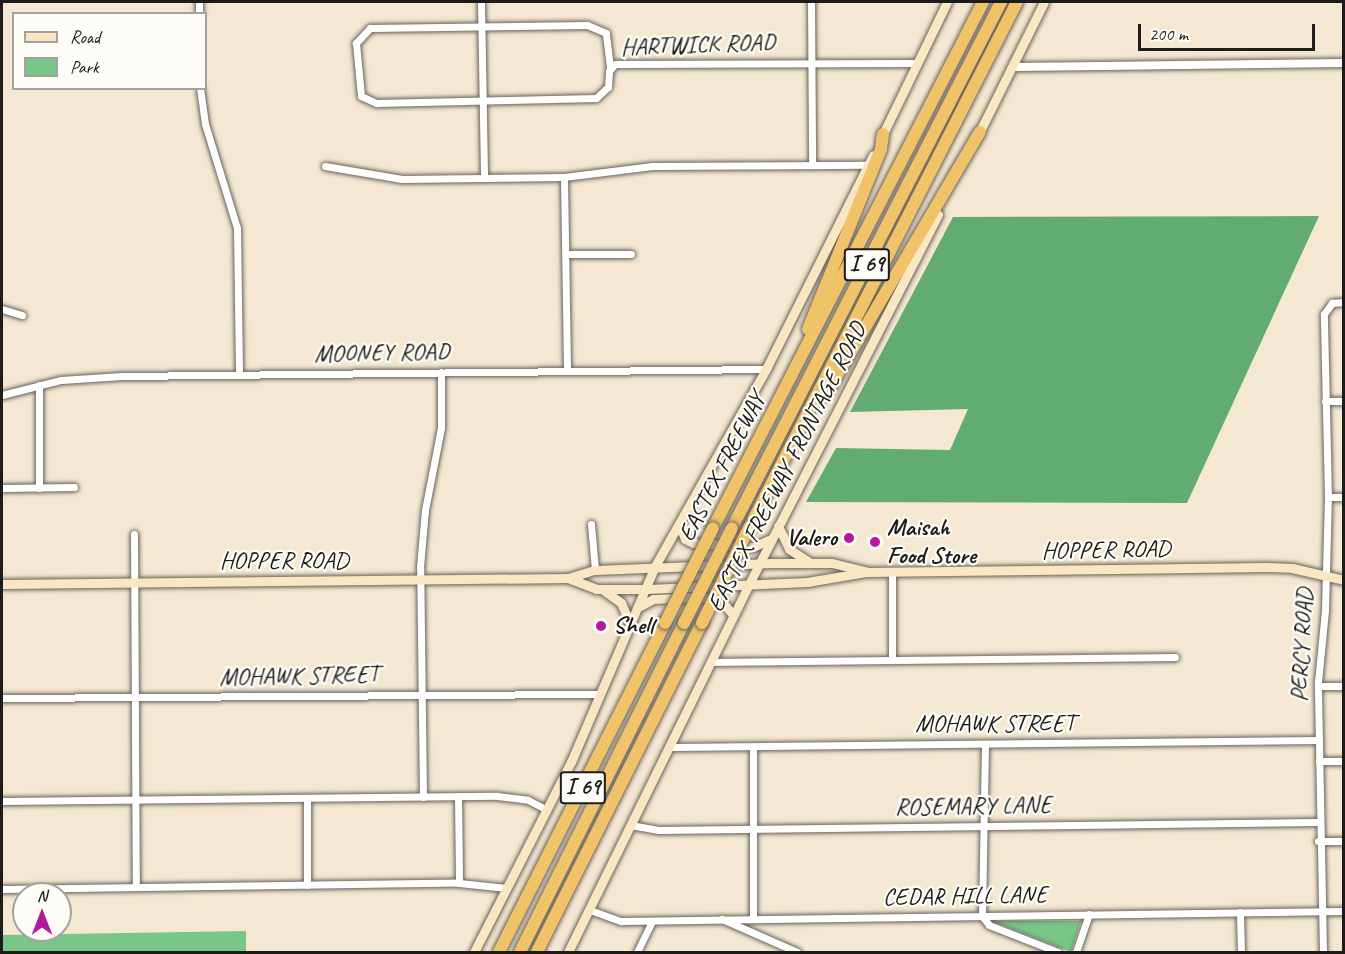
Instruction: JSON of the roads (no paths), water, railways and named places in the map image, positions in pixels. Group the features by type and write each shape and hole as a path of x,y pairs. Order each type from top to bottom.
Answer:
{"highway":[{"name":"EASTEX FREEWAY","path":"499,952 983,2"},
{"name":"I 69","path":"520,952 732,528 1001,2"},
{"name":"EASTEX FREEWAY","path":"537,952 807,410 1017,2"},
{"path":"807,410 829,389 980,132"},
{"path":"761,440 881,149 883,134"}],"main road":[{"path":"474,952 571,762 597,694 648,589 655,566 766,369 947,2"},
{"name":"EASTEX FREEWAY FRONTAGE ROAD","path":"568,952 630,825 672,747 710,662 759,563 980,132 1044,2"},
{"path":"679,524 685,539 693,543 753,547 772,538"},
{"path":"778,526 789,549 809,562"},
{"name":"HOPPER ROAD","path":"568,579 595,570 759,563 832,563 867,572"},
{"name":"HOPPER ROAD","path":"2,584 568,579 602,589 648,589 807,582 867,572 1267,567 1325,574 1344,580"},
{"path":"602,589 621,603 630,623"},
{"path":"635,612 653,599 698,597 721,600 734,615"}],"street":[{"path":"482,2 484,178"},
{"path":"811,2 812,163"},
{"path":"482,26 596,26 609,40 610,68"},
{"name":"HARTWICK ROAD","path":"482,26 369,28 358,38 357,84 361,96 368,101 596,98 608,87 610,68 621,63 918,63"},
{"path":"1013,67 1344,63"},
{"path":"200,90 205,124 237,228 239,374"},
{"path":"325,166 402,179 564,177 652,166 812,163 868,165"},
{"path":"564,177 567,371"},
{"path":"566,254 631,254"},
{"name":"PERCY ROAD","path":"1323,952 1318,841 1318,686 1328,497 1324,340 1327,307 1344,302"},
{"path":"2,309 22,315"},
{"name":"MOONEY ROAD","path":"2,395 79,378 239,374 766,369"},
{"path":"423,796 420,580 425,510 441,428 441,372"},
{"path":"39,385 39,488"},
{"path":"1325,402 1344,401"},
{"path":"2,488 74,487"},
{"path":"1328,497 1344,497"},
{"path":"591,524 595,570"},
{"path":"134,534 136,887"},
{"path":"892,572 892,660"},
{"path":"710,662 1175,657"},
{"path":"1318,686 1344,686"},
{"name":"MOHAWK STREET","path":"2,698 597,694"},
{"name":"MOHAWK STREET","path":"672,747 1319,740"},
{"path":"985,745 982,916 989,925 1058,952"},
{"path":"753,747 753,918"},
{"path":"1319,761 1344,761"},
{"path":"458,796 459,883"},
{"path":"2,801 458,796 513,797 546,809"},
{"path":"307,799 307,885"},
{"name":"ROSEMARY LANE","path":"630,825 645,830 1318,822"},
{"path":"1318,841 1344,841"},
{"path":"2,889 459,883 507,888"},
{"name":"CEDAR HILL LANE","path":"590,910 610,920 652,921 1344,911"},
{"path":"1240,912 1241,952"},
{"path":"1077,952 1089,914"},
{"path":"722,919 796,952"},
{"path":"637,952 652,921"}],"place":[{"name":"Valero","path":"849,538"},
{"name":"Maisah Food Store","path":"875,542"},
{"name":"Shell","path":"601,626"}]}
